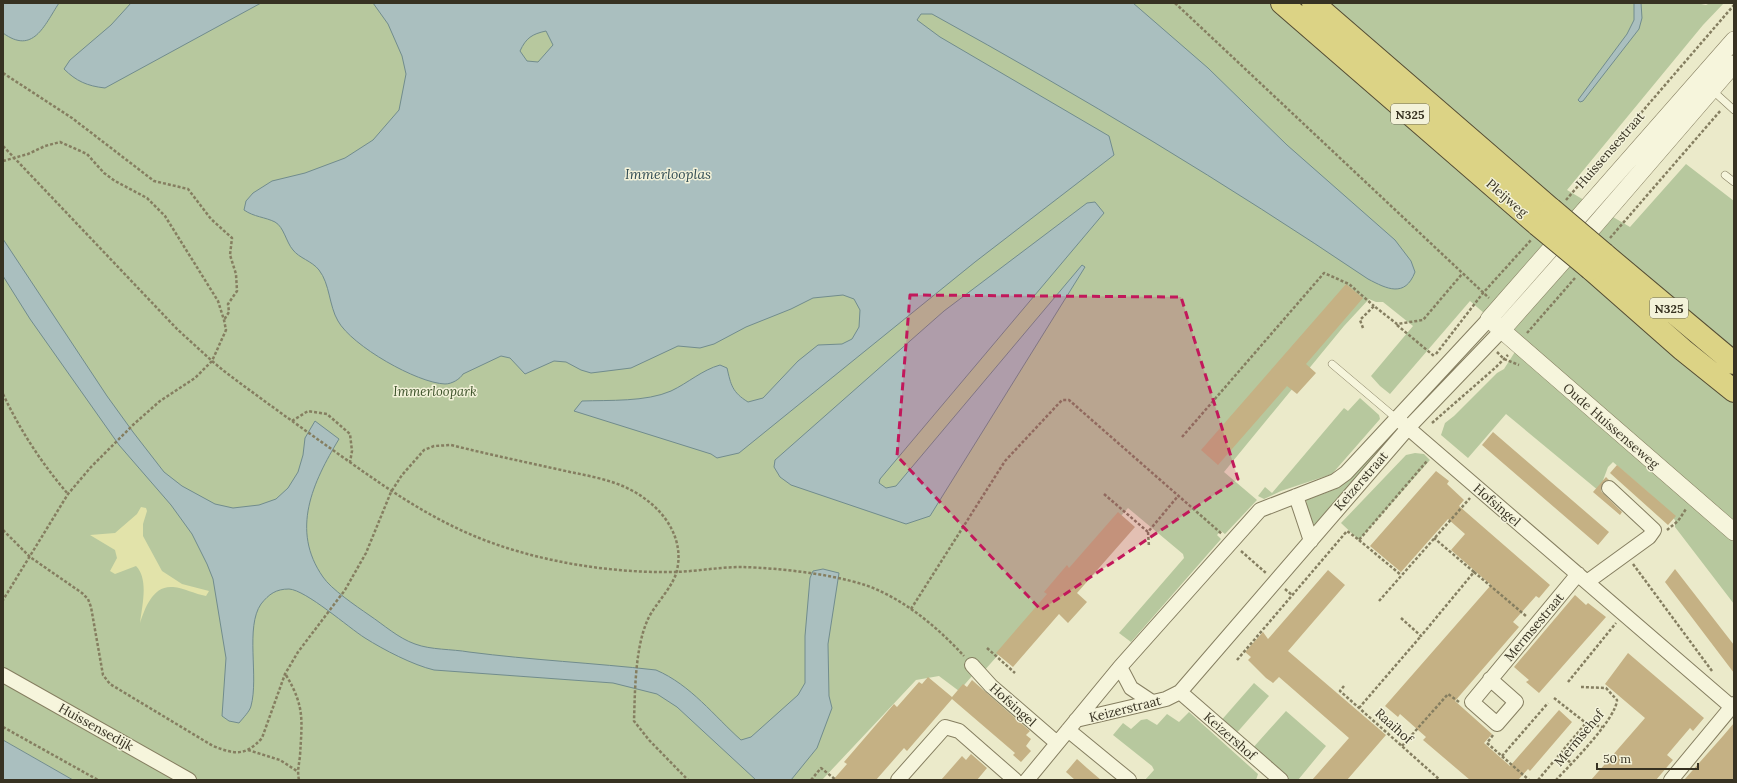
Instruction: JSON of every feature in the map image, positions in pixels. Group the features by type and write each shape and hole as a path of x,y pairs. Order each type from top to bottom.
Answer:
{"highway":[{"name":"Pleijweg","path":"1282,3 1547,218"},
{"name":"Pleijweg","path":"1313,3 1547,218 1595,260 1683,350 1734,392"},
{"name":"Pleijweg","path":"1595,260 1730,359"},
{"name":"N325","path":"1683,350 1734,404"}],"street":[{"name":"Huissensestraat","path":"1544,269 1734,40"},
{"path":"1544,269 1596,224 1734,64"},
{"name":"Keizerstraat","path":"1072,725 1166,699 1180,692 1311,541 1402,423 1489,319 1544,269"},
{"name":"Keizerstraat","path":"1072,725 1120,667 1260,510 1335,480 1346,473 1502,330 1544,269"},
{"name":"Oude Huissenseweg","path":"1489,319 1734,532"},
{"name":"Hofsingel","path":"1402,423 1733,707"},
{"path":"1582,578 1626,554 1649,537 1654,530 1609,488"},
{"path":"1296,496 1311,541"},
{"name":"Mermsestraat","path":"1472,702 1536,625 1582,578"},
{"name":"Hofsingel","path":"972,665 991,686 1057,743"},
{"path":"1120,667 1131,688 1152,702"},
{"name":"Huissensedijk","path":"3,675 189,780"},
{"path":"1472,702 1497,724 1516,702 1490,679"},
{"name":"Keizershof","path":"1180,692 1281,780"},
{"path":"1671,780 1733,707"},
{"path":"1027,780 1072,725 1129,780"},
{"path":"898,780 945,726 959,731 1015,780"}],"lane":[{"path":"1711,90 1734,110"},
{"path":"1725,175 1734,182"},
{"path":"1332,364 1402,423"}],"path":[{"path":"1175,3 1483,293"},
{"name":"Huissensestraat","path":"1462,320 1547,218 1734,5"},
{"path":"3,73 72,118 154,181 188,189 211,219 232,238 230,255 236,274 237,291 228,304 229,312 224,320"},
{"path":"1402,423 1434,423 1495,368 1595,260 1726,103"},
{"path":"3,161 60,142 87,154 104,173 115,181 147,198 165,216 218,301 226,330 212,361 195,378 160,401 134,424 68,494 3,600"},
{"path":"3,146 177,329 212,361 391,492 443,523 480,540 552,560 589,567 677,572 741,567 808,573 866,585 881,591 911,609 949,639 972,665"},
{"path":"1182,437 1324,272 1349,284 1434,356"},
{"path":"1397,324 1423,320 1462,274"},
{"path":"1363,328 1360,320 1374,306"},
{"path":"3,394 30,443 68,494"},
{"path":"911,609 1005,460 1062,400 1069,400 1292,595"},
{"path":"292,421 308,411 327,414 350,434 352,451 350,462"},
{"path":"3,530 30,557 82,593 88,599 103,675 110,684 213,746 230,752 240,753 248,750 262,738 285,674 298,652 345,590 366,553 391,492 402,475 424,450 434,446 452,446 616,483 645,498 669,522 675,536 679,559 677,572 648,620 639,658 634,721 649,740 688,780"},
{"path":"1359,540 1435,451"},
{"path":"1379,601 1478,488"},
{"path":"1104,494 1148,532"},
{"path":"1149,547 1148,532 1178,496"},
{"path":"1654,530 1662,534 1678,521 1693,497"},
{"path":"1237,660 1347,531 1401,575"},
{"path":"1434,538 1536,625"},
{"path":"1626,554 1715,675"},
{"path":"1359,708 1474,572"},
{"path":"1568,682 1624,614"},
{"path":"1401,618 1421,636"},
{"path":"987,648 1015,673"},
{"path":"285,674 295,690 301,708 300,762 297,771 300,780"},
{"name":"Raaihof","path":"1344,686 1340,691 1440,780"},
{"name":"Mermsehof","path":"1556,780 1602,728 1616,707 1617,700 1606,688 1581,687"},
{"path":"1402,746 1448,694 1459,702 1472,702"},
{"path":"1554,698 1586,723 1602,728"},
{"path":"1502,756 1548,703"},
{"path":"1538,780 1586,723"},
{"path":"1497,724 1497,730 1487,743 1529,780"},
{"path":"3,727 98,780"},
{"path":"248,750 280,760 297,771"},
{"path":"1560,754 1571,763"},
{"path":"811,780 821,768 836,780"}],"highlighted area":[{"path":"910,295 1181,297 1238,479 1041,610 897,456"}],"green space":[{"name":"Immerloopark","path":"3,3 1696,3 1706,5 1710,3 1724,3 1703,25 1567,190 1630,227 1686,164 1734,201 1734,604 1675,527 1675,520 1650,494 1613,462 1608,467 1599,491 1506,414 1468,458 1441,435 1445,423 1497,373 1504,369 1520,344 1470,301 1390,394 1371,376 1413,326 1383,302 1376,302 1369,299 1344,326 1224,472 1257,500 1225,534 1221,531 1217,535 1221,539 1131,642 1119,633 1184,558 1183,554 1128,508 983,672 967,670 972,676 959,691 939,676 916,680 822,780 196,780 3,671"},
{"path":"1360,398 1379,415 1380,419 1332,474 1281,491 1264,499 1258,496 1265,487 1272,493 1344,408 1348,411"},
{"path":"1380,444 1385,448 1316,526 1309,519 1306,500 1336,489 1353,476"},
{"path":"1415,453 1424,454 1430,460 1359,540 1341,523 1406,455"},
{"path":"3,682 176,780 73,780 3,740"},
{"path":"1254,683 1269,696 1234,736 1219,723"},
{"path":"1286,711 1326,746 1298,780 1285,780 1251,750"},
{"path":"1189,712 1258,774 1256,780 1145,780 1154,770 1152,766 1113,735 1123,723 1131,729 1141,720 1147,719 1157,725 1167,714 1179,722"}],"sand":[{"path":"141,507 146,508 147,511 143,524 143,536 162,571 182,584 209,591 206,596 173,587 166,587 155,594 147,604 140,623 144,585 140,571 136,566 115,574 110,571 117,558 115,550 90,535 115,533 137,514"}],"water":[{"path":"3,3 59,3 37,35 22,41 13,39 3,33"},
{"path":"131,3 261,3 105,88 82,82 73,77 64,69 70,60 111,25"},
{"name":"Immerlooplas","path":"373,3 1133,3 1208,68 1287,145 1395,240 1411,261 1415,272 1411,280 1406,285 1395,289 1382,286 1368,279 1207,175 1098,109 932,14 921,14 917,20 940,37 1109,136 1114,155 975,262 739,453 717,458 711,454 574,411 582,401 627,400 661,395 677,388 707,370 720,365 727,368 733,388 748,402 763,398 798,361 818,345 842,344 852,339 859,327 860,310 854,299 843,295 813,298 791,309 746,327 714,344 700,348 678,346 631,368 591,373 581,370 566,362 554,361 525,374 510,358 501,356 463,374 453,382 445,384 418,377 386,362 345,331 335,315 323,276 319,270 293,250 278,224 244,210 246,201 253,193 272,181 305,173 345,158 373,140 399,110 406,74 402,56 388,24","holes":["546,31 553,45 538,62 527,61 520,51 530,37"]},
{"path":"1634,3 1641,3 1642,18 1639,29 1583,101 1580,102 1578,100 1627,34 1634,20"},
{"path":"1095,202 1104,213 880,479 879,483 886,488 896,486 1082,265 1085,267 930,516 906,524 791,485 780,477 774,467 775,460 944,311 1087,203"},
{"path":"3,239 107,396 133,432 164,472 182,486 215,504 233,508 259,505 276,499 288,488 298,472 303,455 305,438 315,421 339,439 321,472 309,506 307,524 308,542 313,559 323,577 338,592 397,635 415,644 492,655 656,670 669,676 691,692 741,740 751,737 798,695 805,683 805,636 810,578 813,571 823,569 839,573 828,644 829,696 832,708 817,748 791,780 756,780 677,707 657,694 613,683 434,670 426,668 399,657 373,643 316,602 296,591 289,589 277,591 267,597 261,604 256,614 253,639 254,681 251,706 239,723 229,721 222,716 226,658 213,579 207,564 192,534 171,505 119,445 30,319 3,276"},
{"path":"3,740 73,780 3,780"}],"building":[{"path":"1346,284 1363,298 1306,364 1316,373 1297,394 1287,386 1218,465 1201,450"},
{"path":"1493,432 1609,532 1598,545 1482,445"},
{"path":"1617,465 1676,516 1668,525 1610,473"},
{"path":"1436,471 1449,481 1447,484 1464,500 1459,506 1550,585 1539,598 1536,596 1513,622 1519,627 1455,701 1492,734 1484,743 1510,766 1559,710 1572,722 1530,771 1528,769 1518,780 1470,780 1423,740 1426,737 1400,714 1398,717 1385,706 1491,585 1451,550 1465,534 1448,519 1401,572 1370,546"},
{"path":"1606,477 1609,480 1603,483 1601,491 1622,512 1620,515 1593,492"},
{"path":"1118,512 1135,527 1077,593 1087,602 1068,623 1059,614 1013,667 996,653 1047,594 1044,592 1067,565 1069,568"},
{"path":"1675,569 1734,645 1734,673 1665,582"},
{"path":"1328,570 1345,585 1288,651 1386,735 1347,780 1312,780 1349,738 1279,677 1273,683 1266,678 1248,660 1251,657 1245,652 1263,632 1268,639"},
{"path":"1575,595 1586,605 1588,603 1606,617 1539,693 1526,682 1529,680 1514,667"},
{"path":"1628,653 1704,718 1693,731 1690,728 1667,755 1673,760 1656,780 1591,780 1645,718 1605,684"},
{"path":"928,677 952,697 963,684 967,687 972,680 1030,731 1026,735 1031,739 1026,746 1031,751 1021,762 1013,755 1015,753 952,699 907,751 904,748 876,780 833,780 847,764 844,762 894,704 897,707 919,682 922,684"},
{"path":"1734,723 1734,780 1684,780 1723,736"},
{"path":"971,754 987,768 977,780 941,780 962,756 966,760"},
{"path":"1077,759 1101,780 1075,780 1066,772"}]}
